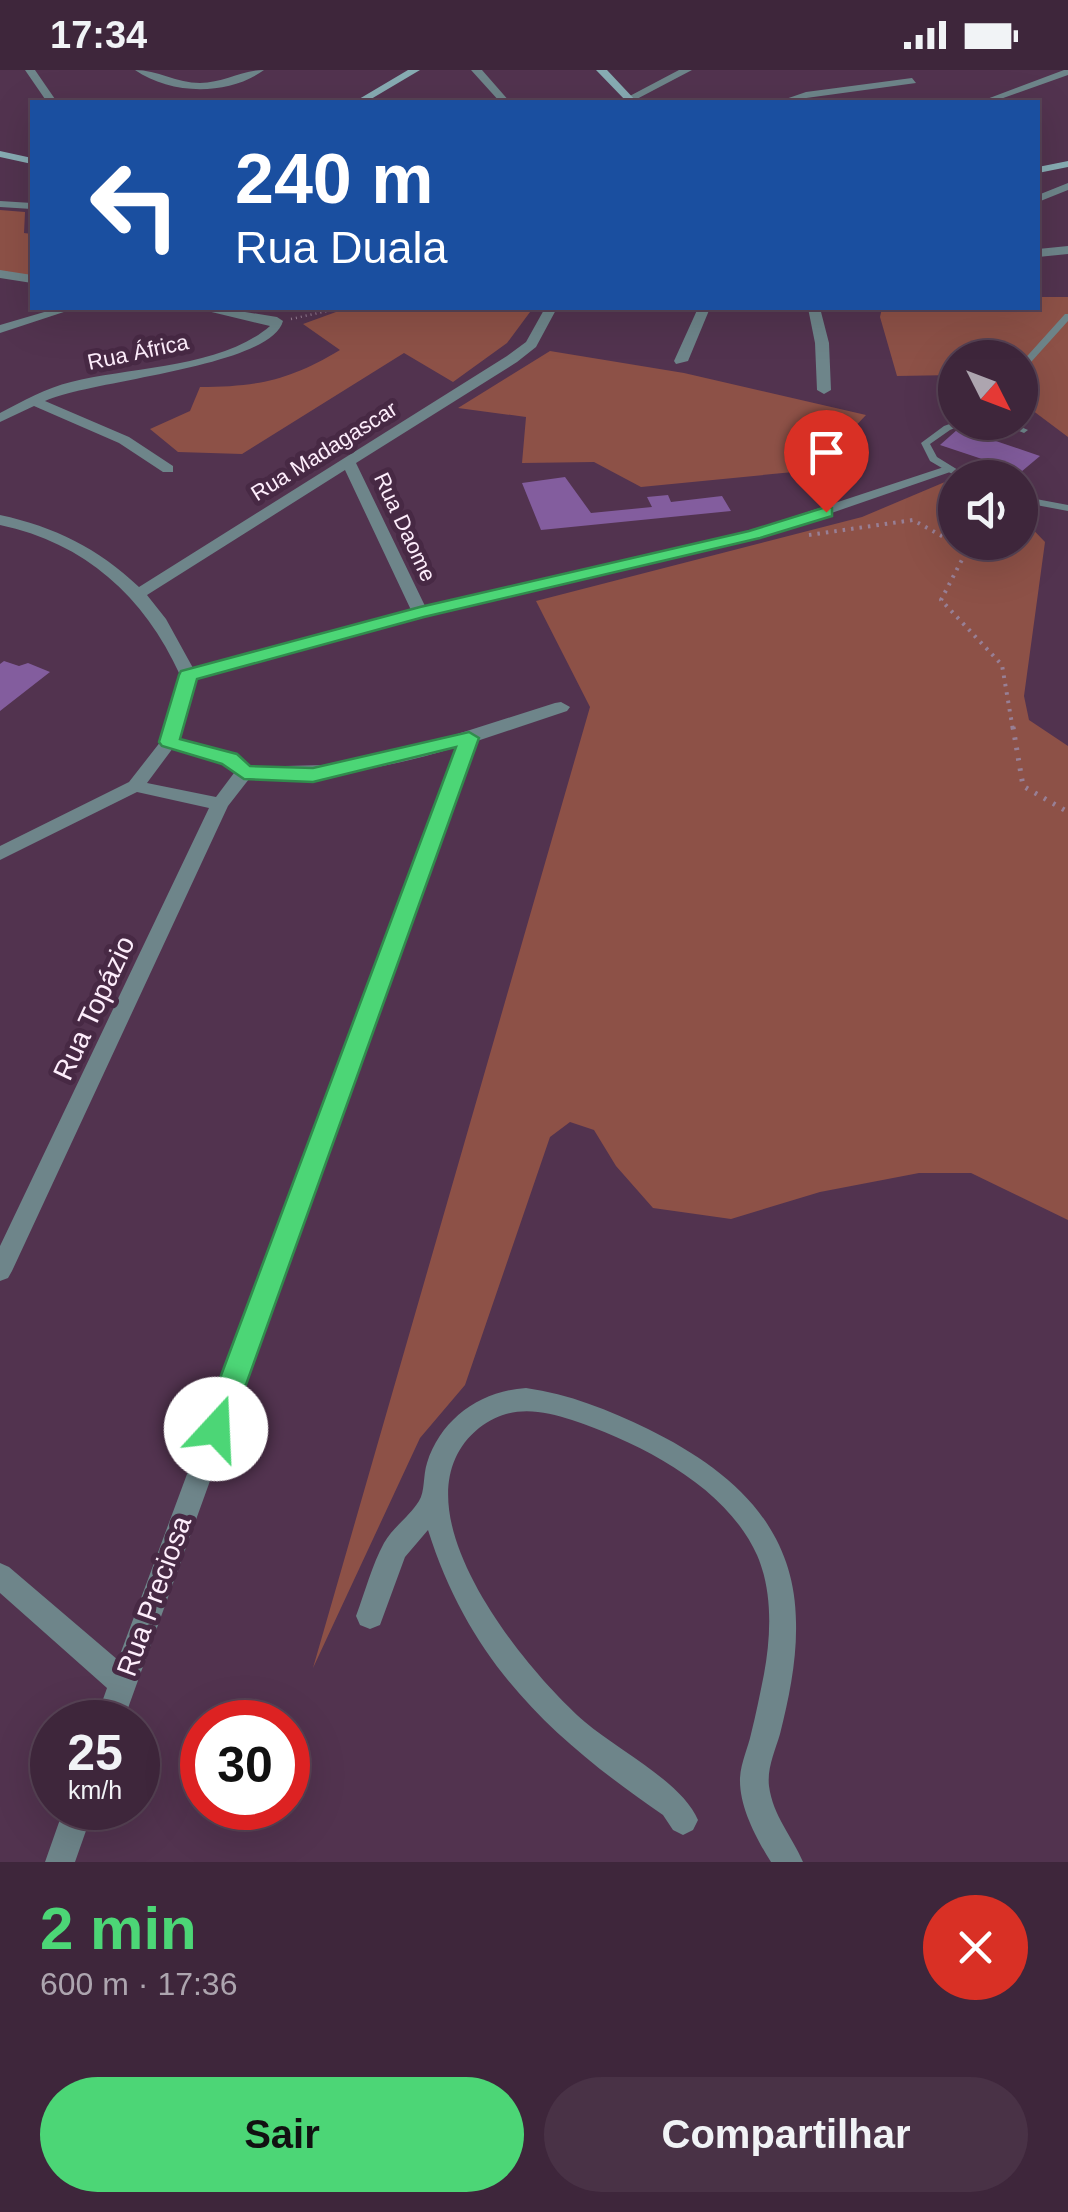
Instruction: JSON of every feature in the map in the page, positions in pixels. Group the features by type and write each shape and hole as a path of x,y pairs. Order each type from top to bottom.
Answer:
{"main road":[{"path":"366,100 415,70"},
{"path":"601,70 630,100"},
{"path":"0,154 30,161"},
{"path":"1040,170 1068,164"}],"street":[{"path":"30,70 51,100"},
{"path":"140,70 172,84 198,87 228,83 260,70"},
{"path":"476,70 503,100"},
{"path":"633,100 687,70"},
{"path":"990,100 1068,72"},
{"path":"788,100 806,94 912,81"},
{"path":"1040,198 1068,186"},
{"path":"0,204 30,206"},
{"path":"1040,253 1068,250"},
{"path":"0,274 30,279"},
{"path":"0,329 63,310"},
{"path":"214,310 277,321"},
{"name":"Rua Madagascar","path":"138,594 488,375 531,344 550,310"},
{"path":"681,361 703,310"},
{"path":"814,310 822,343 824,390"},
{"name":"Rua África","path":"0,418 72,386 168,369 263,339 272,333 277,321"},
{"path":"34,401 124,440 168,469"},
{"name":"Rua Daome","path":"348,462 420,612"},
{"path":"188,675 420,612 754,535 938,473"},
{"path":"0,520 44,529 72,542 113,570 138,594 174,642 188,675 169,742 135,786 0,854"},
{"path":"169,742 230,759 244,773 313,775 469,738 561,707"},
{"name":"Rua Preciosa","path":"116,1700 469,738"},
{"name":"Rua Topázio","path":"0,1271 220,804 244,773"},
{"path":"135,786 220,804"},
{"path":"683,1820 673,1805 587,1743 525,1687 478,1620 446,1544 435,1502 442,1454 475,1415 503,1402 524,1399 558,1404 615,1426 692,1466 723,1490 754,1527 772,1558 782,1613 780,1670 754,1784 770,1836 788,1862"},
{"path":"370,1616 394,1549 435,1502"},
{"path":"0,1576 122,1683"},
{"path":"60,1862 71,1830"}],"lane":[{"path":"1038,349 1068,316"},
{"path":"938,435 925,443 938,463"},
{"path":"1038,502 1068,508"}],"path":[{"path":"277,321 332,310"},
{"path":"805,535 913,520 967,550 941,600 1002,665 1023,786 1068,812"}],"shaded area":[{"path":"0,210 25,212 24,233 30,234 30,277 0,272"},
{"path":"1040,297 1068,297 1068,437 1038,414 1038,340 938,340 938,375 897,376 880,317 882,310 1040,310"},
{"path":"342,310 532,310 507,343 453,382 404,353 242,454 178,452 150,429 190,411 200,387 273,380 340,350 303,324"},
{"path":"550,351 684,373 866,415 814,470 641,487 594,462 522,463 526,417 458,408"},
{"path":"938,485 938,560 1038,560 1038,535 1045,542 1024,696 1029,720 1068,746 1068,1220 971,1173 919,1173 820,1192 731,1219 653,1208 616,1166 594,1130 570,1122 550,1137 465,1385 420,1438 313,1668 590,707 536,601 862,517"}],"building":[{"path":"946,440 991,440 1040,456 1035,460 985,460 940,445"},
{"path":"565,477 591,513 652,507 647,497 668,495 671,502 722,496 731,511 541,530 522,483"},
{"path":"4,661 19,666 28,663 50,672 0,711 0,664"}],"route":[{"path":"216,1429 469,738 347,770 313,775 244,773 230,759 169,742 188,675 420,612 754,535 826,512"}]}
